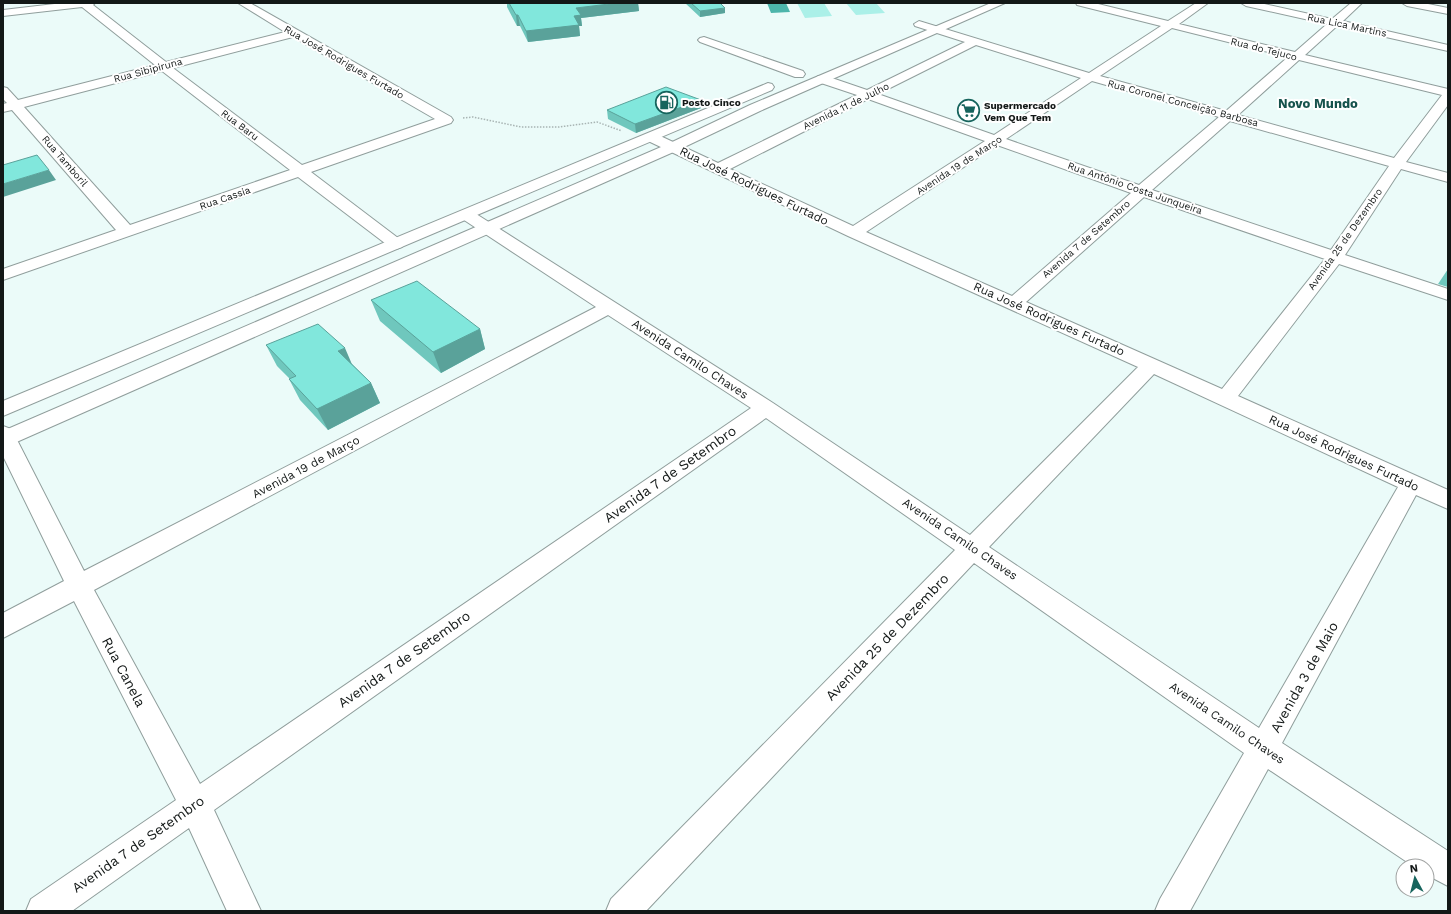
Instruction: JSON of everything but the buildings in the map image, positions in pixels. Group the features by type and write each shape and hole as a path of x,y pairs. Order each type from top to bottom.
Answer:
{"street":[{"path":"3,13 87,3"},
{"name":"Rua Baru","path":"87,3 163,66 396,244"},
{"name":"Rua José Rodrigues Furtado","path":"243,3 446,120"},
{"path":"3,409 396,244 477,221 673,147 755,108 818,74 936,30 1000,3"},
{"name":"Rua do Tejuco","path":"1081,3 1448,95"},
{"name":"Avenida 19 de Março","path":"854,233 1203,3"},
{"name":"Rua Lica Martins","path":"1246,3 1448,48"},
{"name":"Avenida 7 de Setembro","path":"1014,303 1141,191 1298,57 1357,3"},
{"path":"1407,3 1448,12"},
{"path":"905,30 939,17"},
{"name":"Rua Coronel Conceição Barbosa","path":"919,24 1090,78 1448,178"},
{"name":"Rua Sibipiruna","path":"9,106 294,33"},
{"path":"704,40 799,74 818,74"},
{"name":"Avenida 11 de Julho","path":"718,169 868,96 974,42"},
{"path":"4,437 477,221 652,137 799,74"},
{"name":"Rua Antônio Costa Junqueira","path":"818,74 868,96 1141,191 1448,295"},
{"name":"Rua Tamboril","path":"3,91 9,106 127,232"},
{"name":"Avenida 25 de Dezembro","path":"1225,398 1335,257 1397,164 1448,95"},
{"path":"736,100 755,108"},
{"name":"Rua Cassia","path":"3,275 446,120"},
{"name":"Rua José Rodrigues Furtado","path":"652,137 854,233 1152,365 1448,500"},
{"name":"Avenida Camilo Chaves","path":"477,221 609,308 766,408 973,548 1264,749 1448,870"},
{"name":"Avenida 19 de Março","path":"3,626 609,308"},
{"name":"Avenida 25 de Dezembro","path":"623,911 973,548 1152,365"},
{"name":"Avenida 7 de Setembro","path":"43,911 766,408"},
{"name":"Rua Canela","path":"4,437 79,586 195,805 244,911"},
{"name":"Avenida 3 de Maio","path":"1172,911 1411,484"}],"path":[{"path":"446,120 473,117 521,127 559,127 597,122 624,132"}],"shaded area":[{"path":"767,3 786,3 790,12 771,13"},
{"path":"797,3 824,3 832,16 805,18"},
{"path":"846,3 876,3 885,13 856,15"}],"place":[{"name":"Posto Cinco","path":"666,102"},
{"name":"Supermercado Vem Que Tem","path":"969,111"}],"district":[{"name":"Novo Mundo","path":"1318,103"}]}
